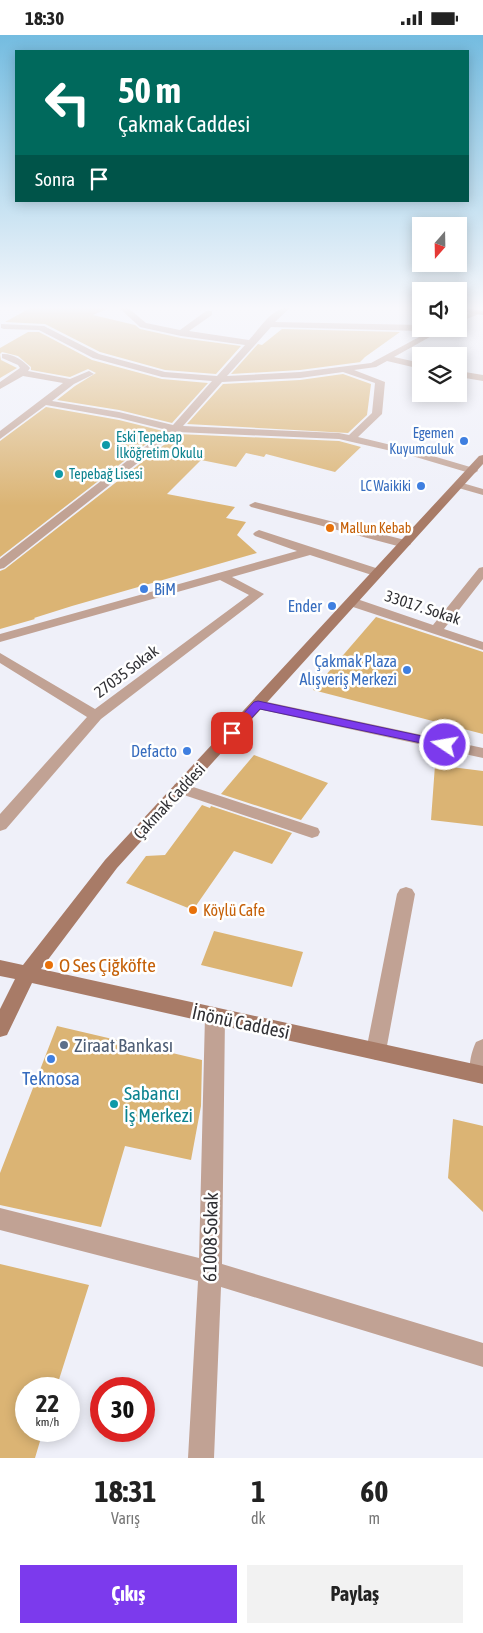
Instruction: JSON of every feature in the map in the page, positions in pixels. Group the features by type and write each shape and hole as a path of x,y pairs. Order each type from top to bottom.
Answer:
{"main road":[{"name":"Çakmak Caddesi","path":"0,1029 27,975 112,864 483,458"},
{"name":"İnönü Caddesi","path":"0,968 481,1075"}],"street":[{"path":"0,386 21,373"},
{"path":"24,373 71,382"},
{"path":"159,373 220,379 314,373"},
{"path":"0,565 175,429 225,373"},
{"path":"351,439 377,414 380,382 354,373"},
{"path":"0,436 71,382 89,374"},
{"path":"467,376 483,379"},
{"path":"43,402 119,415 175,429 332,436 351,439 412,453 472,471"},
{"path":"459,485 483,492"},
{"path":"254,505 405,544"},
{"path":"259,534 378,573"},
{"path":"0,638 309,551"},
{"path":"436,630 483,571"},
{"name":"27035 Sokak","path":"0,825 96,716 258,594 219,575"},
{"name":"33017. Sokak","path":"352,602 483,646"},
{"path":"0,657 96,716"},
{"path":"258,705 483,753"},
{"path":"181,788 312,832"},
{"path":"376,1051 406,894"},
{"name":"61008 Sokak","path":"201,1458 210,1272 215,1016"},
{"path":"481,1075 483,1048"},
{"path":"0,1219 210,1272 483,1355"}],"building":[{"path":"0,373 8,373 0,378"},
{"path":"50,373 78,373 70,377"},
{"path":"95,373 141,373 162,379 208,383 172,423 119,410 57,400"},
{"path":"343,374 371,384 367,415 348,433 187,424 223,384 300,380"},
{"path":"46,407 119,420 163,431 0,557 0,441"},
{"path":"178,434 339,441 361,447 335,472 266,454 264,457 246,453 236,467 201,460 167,494 235,507 226,518 246,522 237,535 257,553 72,606 0,629 0,571"},
{"name":"Çakmak Plaza Alışveriş Merkezi","path":"376,617 483,652 483,734 313,690"},
{"path":"254,755 328,783 301,820 221,794"},
{"path":"435,765 483,771 483,826 431,820"},
{"path":"202,805 210,808 211,806 292,833 272,864 234,851 193,910 126,883 146,856 165,855"},
{"path":"214,931 303,952 292,987 201,965"},
{"name":"Sabancı İş Merkezi","path":"57,1026 202,1060 201,1106 191,1160 125,1146 101,1227 0,1205 0,1173"},
{"path":"453,1119 483,1126 483,1212 448,1178"},
{"path":"0,1264 89,1285 60,1377 15,1377 15,1442 40,1442 35,1458 0,1458"}],"place":[{"name":"Egemen Kuyumculuk","path":"464,441"},
{"name":"Eski Tepebap İlköğretim Okulu","path":"106,445"},
{"name":"Tepebağ Lisesi","path":"59,474"},
{"name":"LC Waikiki","path":"421,486"},
{"name":"Mallun Kebab","path":"330,528"},
{"name":"BiM","path":"144,589"},
{"name":"Ender","path":"332,606"},
{"name":"Çakmak Plaza Alışveriş Merkezi","path":"407,670"},
{"name":"Defacto","path":"187,751"},
{"name":"Köylü Cafe","path":"193,910"},
{"name":"O Ses Çiğköfte","path":"49,965"},
{"name":"Ziraat Bankası","path":"64,1045"},
{"name":"Teknosa","path":"51,1059"},
{"name":"Sabancı İş Merkezi","path":"114,1104"}],"route":[{"path":"232,733 258,705 445,745"}]}
